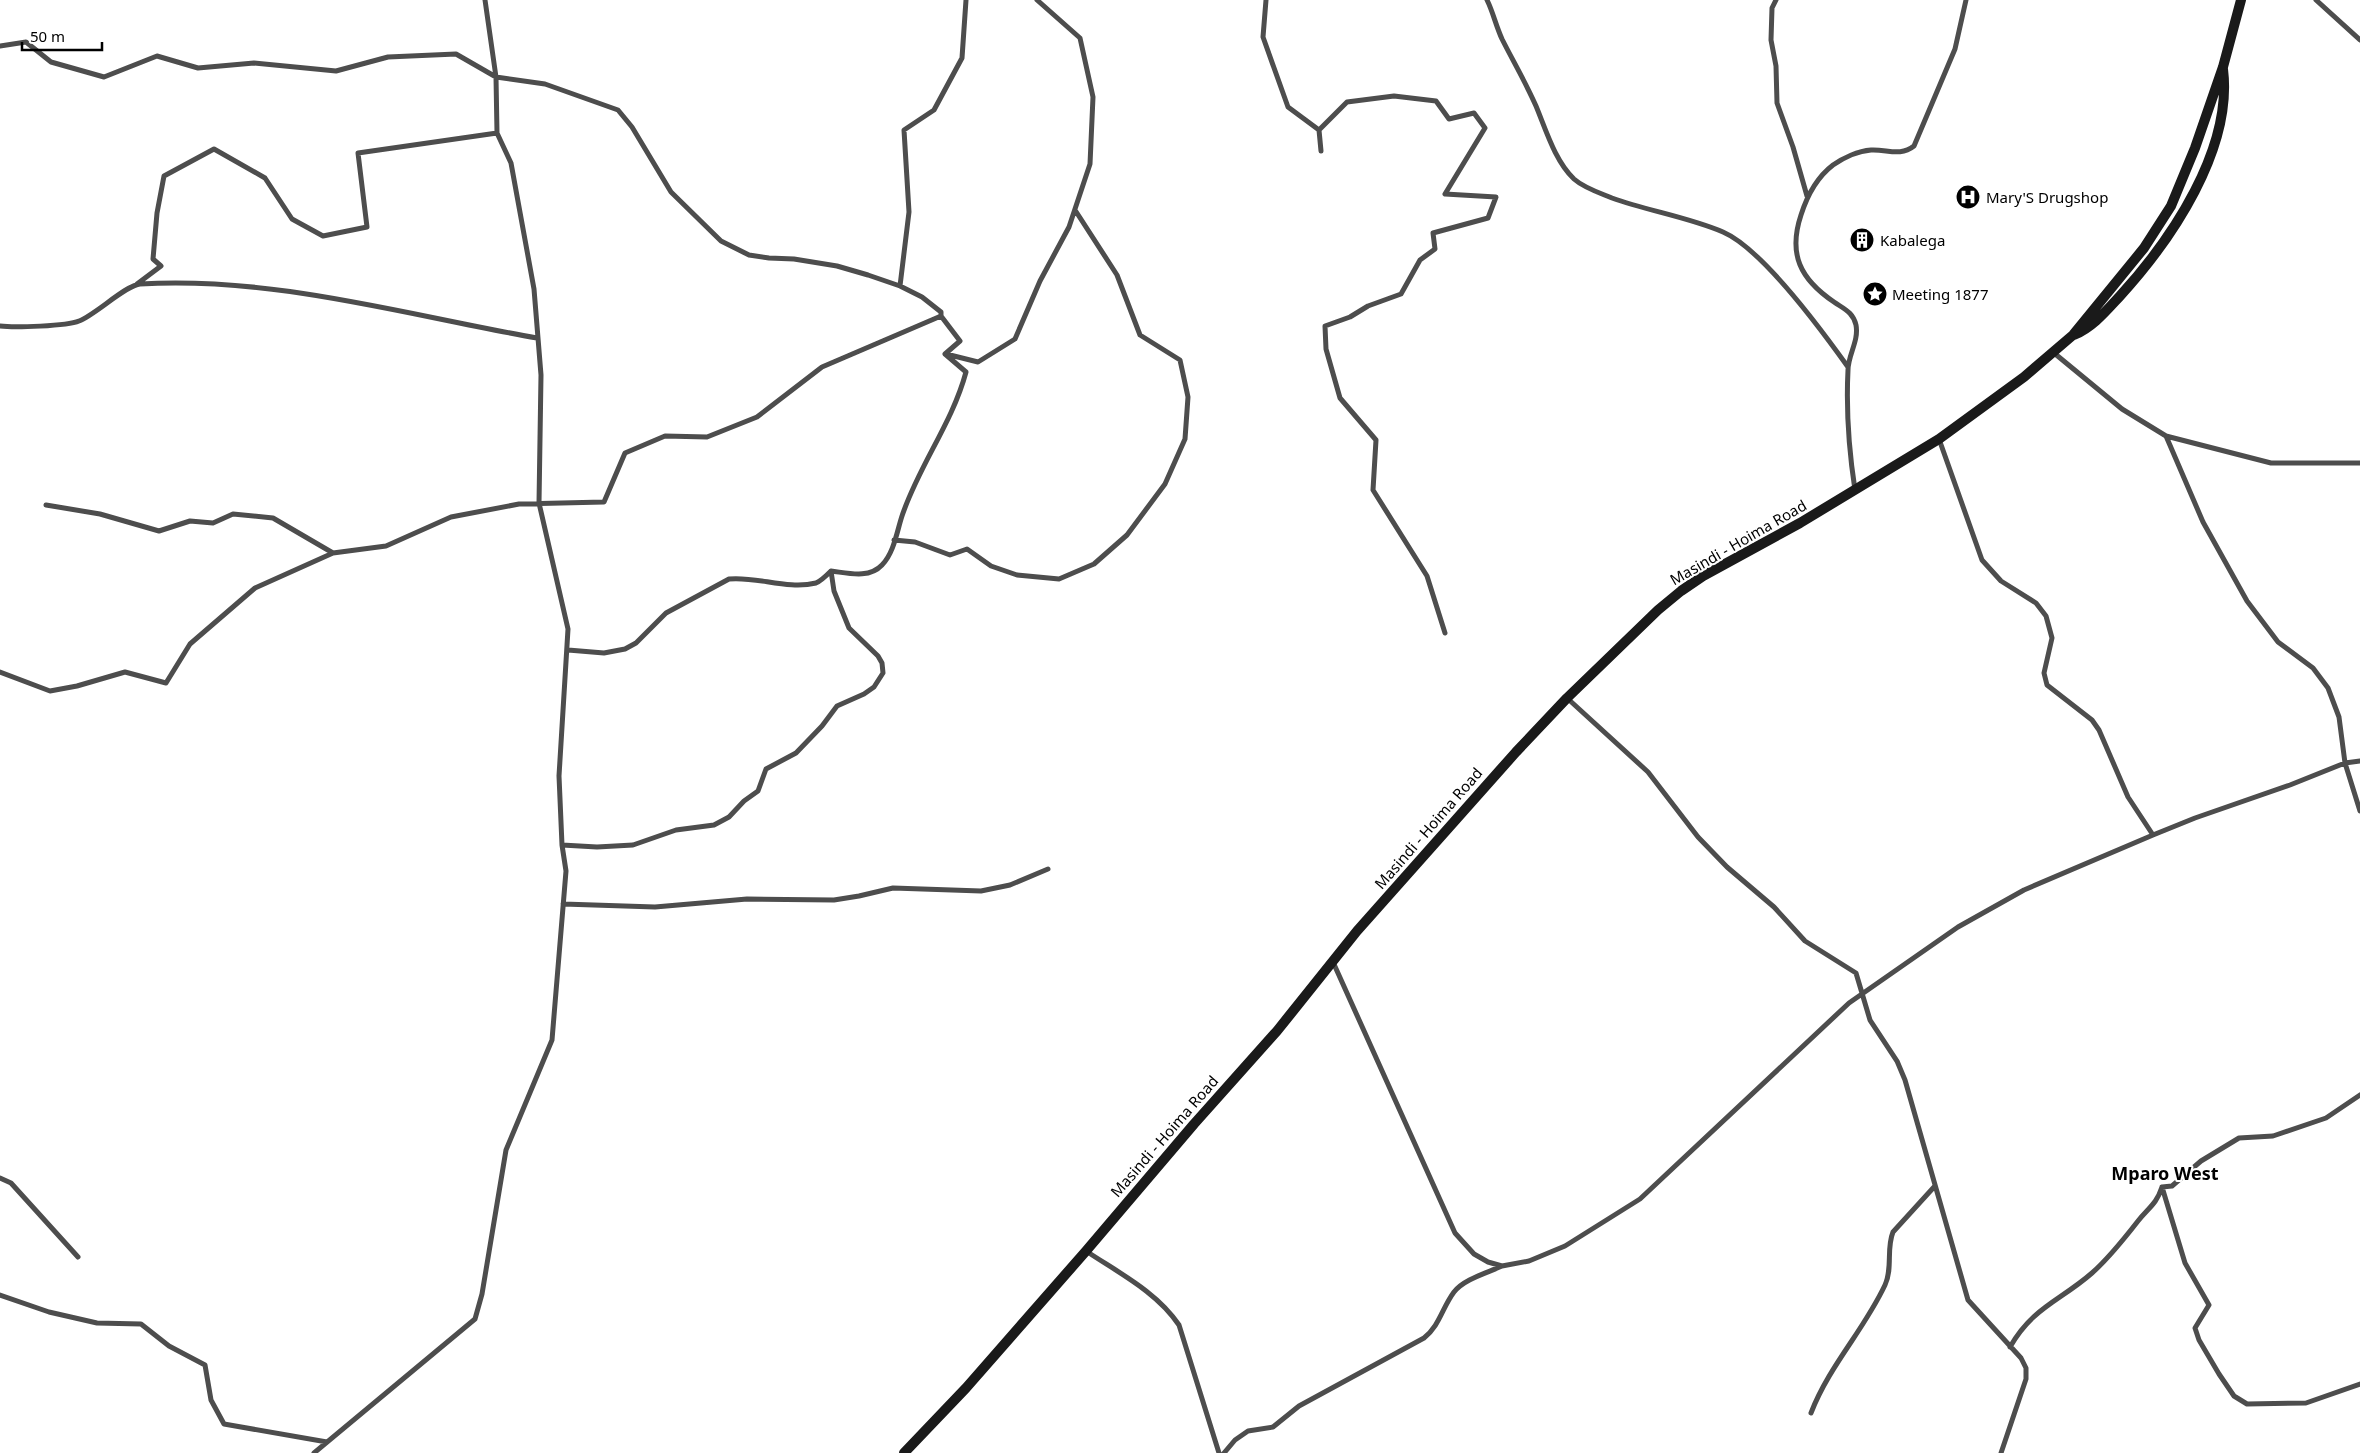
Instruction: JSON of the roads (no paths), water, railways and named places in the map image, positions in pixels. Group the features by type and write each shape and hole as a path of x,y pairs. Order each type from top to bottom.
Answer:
{"main road":[{"name":"Masindi - Hoima Road","path":"904,1453 966,1388 1277,1031 1357,931 1498,771 1567,698 1681,591 1855,491 1939,439 2054,353 2073,335 2144,248 2171,206 2191,157 2223,67 2241,0"},
{"name":"Masindi - Hoima Road","path":"2073,335 2086,330 2126,289 2165,239 2198,186 2224,107 2226,86 2223,67"}],"street":[{"path":"314,1453 476,1319 482,1294 506,1150 552,1040 566,871 562,845 559,776 568,629 539,503 541,375 534,289 511,163 498,133 496,77 485,0"},
{"path":"900,286 910,212 904,130 934,110 962,58 966,0"},
{"path":"945,354 978,362 1015,339 1040,281 1069,227 1090,164 1092,98 1080,38 1037,0"},
{"path":"1266,0 1263,37 1288,107 1319,130 1321,152"},
{"path":"1487,0 1502,38 1529,90 1553,146 1563,166 1575,180 1603,194 1645,210 1724,232 1739,241 1771,272 1818,324 1848,367"},
{"path":"1776,0 1772,8 1771,40 1776,66 1776,103 1794,147 1807,196"},
{"path":"1855,491 1850,463 1848,367 1857,334 1852,315 1820,292 1801,270 1795,255 1794,241 1797,226 1807,196 1818,180 1832,166 1848,156 1870,150 1902,152 1914,146 1956,49 1966,0"},
{"path":"2316,0 2360,40"},
{"path":"0,46 26,42 51,62 104,77 157,56 198,68 254,63 336,71 388,57 456,54 496,77 545,84 618,110 632,127 671,192 721,241 750,255 837,266 900,286 922,297 942,312 941,316 960,342 945,354"},
{"path":"1319,130 1347,102 1394,96 1436,101 1448,119 1474,113 1485,128 1444,194 1496,197 1488,218 1433,233 1435,249 1420,260 1401,294 1368,306 1350,317 1325,326 1326,349 1340,398 1376,440 1373,490 1427,576 1445,633"},
{"path":"0,326 14,328 78,322 161,266 153,259 157,213 164,176 214,149 265,178 292,220 323,236 367,227 358,153 498,133"},
{"path":"894,540 916,542 950,555 967,549 992,566 1017,575 1059,579 1094,564 1126,535 1165,484 1185,439 1188,397 1180,360 1140,335 1117,275 1075,210"},
{"path":"137,284 235,285 334,298 538,338"},
{"path":"0,672 50,691 77,686 125,672 166,683 190,644 255,588 333,553 386,546 451,517 519,504 604,502 625,453 665,436 708,437 757,417 822,366 941,316"},
{"path":"2054,353 2122,409 2166,436 2242,457 2271,462 2295,464 2360,463"},
{"path":"568,650 604,653 625,649 636,643 666,613 729,579 738,578 774,583 817,583 831,571 859,575 874,571 882,566 888,556 909,496 959,397 966,372 945,354"},
{"path":"2166,436 2203,522 2247,601 2278,642 2312,668 2328,688 2339,717 2345,762 2360,811"},
{"path":"1939,439 1982,560 2001,581 2036,603 2046,616 2052,638 2044,674 2047,685 2082,710 2099,730 2128,797 2153,835"},
{"path":"46,505 100,514 159,531 190,521 213,523 233,514 273,518 333,553"},
{"path":"562,845 596,847 633,844 676,830 723,822 744,800 758,791 766,769 796,753 822,726 837,706 864,694 874,686 883,673 882,663 868,646 848,628 834,591 831,571"},
{"path":"1567,698 1648,772 1703,843 1727,868 1774,907 1806,941 1856,973 1870,1020 1897,1061 1904,1080 1968,1300 2021,1358 2026,1368 2026,1379 2001,1453"},
{"path":"1224,1453 1235,1440 1248,1432 1273,1426 1299,1406 1424,1338 1433,1330 1455,1291 1473,1279 1502,1266 1528,1261 1565,1246 1640,1199 1849,1003 1958,927 2024,890 2153,835 2195,818 2290,786 2345,762 2360,761"},
{"path":"564,904 655,907 747,899 834,900 893,888 981,891 1010,885 1048,869"},
{"path":"1332,962 1449,1223 1462,1242 1474,1254 1488,1262 1502,1266"},
{"path":"2162,1187 2172,1186 2201,1161 2239,1138 2273,1136 2326,1118 2360,1096"},
{"path":"0,1178 11,1183 78,1257"},
{"path":"1811,1413 1829,1374 1885,1285 1891,1263 1890,1242 1893,1232 1934,1187"},
{"path":"2010,1347 2027,1321 2104,1262 2144,1213 2157,1201 2162,1187"},
{"path":"2162,1187 2185,1263 2209,1305 2194,1328 2196,1334 2234,1396 2247,1404 2306,1403 2360,1384"},
{"path":"1086,1251 1155,1297 1168,1310 1178,1325 1219,1453"},
{"path":"0,1295 49,1312 97,1323 141,1324 169,1346 205,1365 211,1400 224,1424 327,1442"}],"place":[{"name":"Mary'S Drugshop","path":"1968,197"},
{"name":"Kabalega","path":"1862,240"},
{"name":"Meeting 1877","path":"1875,294"}],"district":[{"name":"Mparo West","path":"2165,1173"}]}
